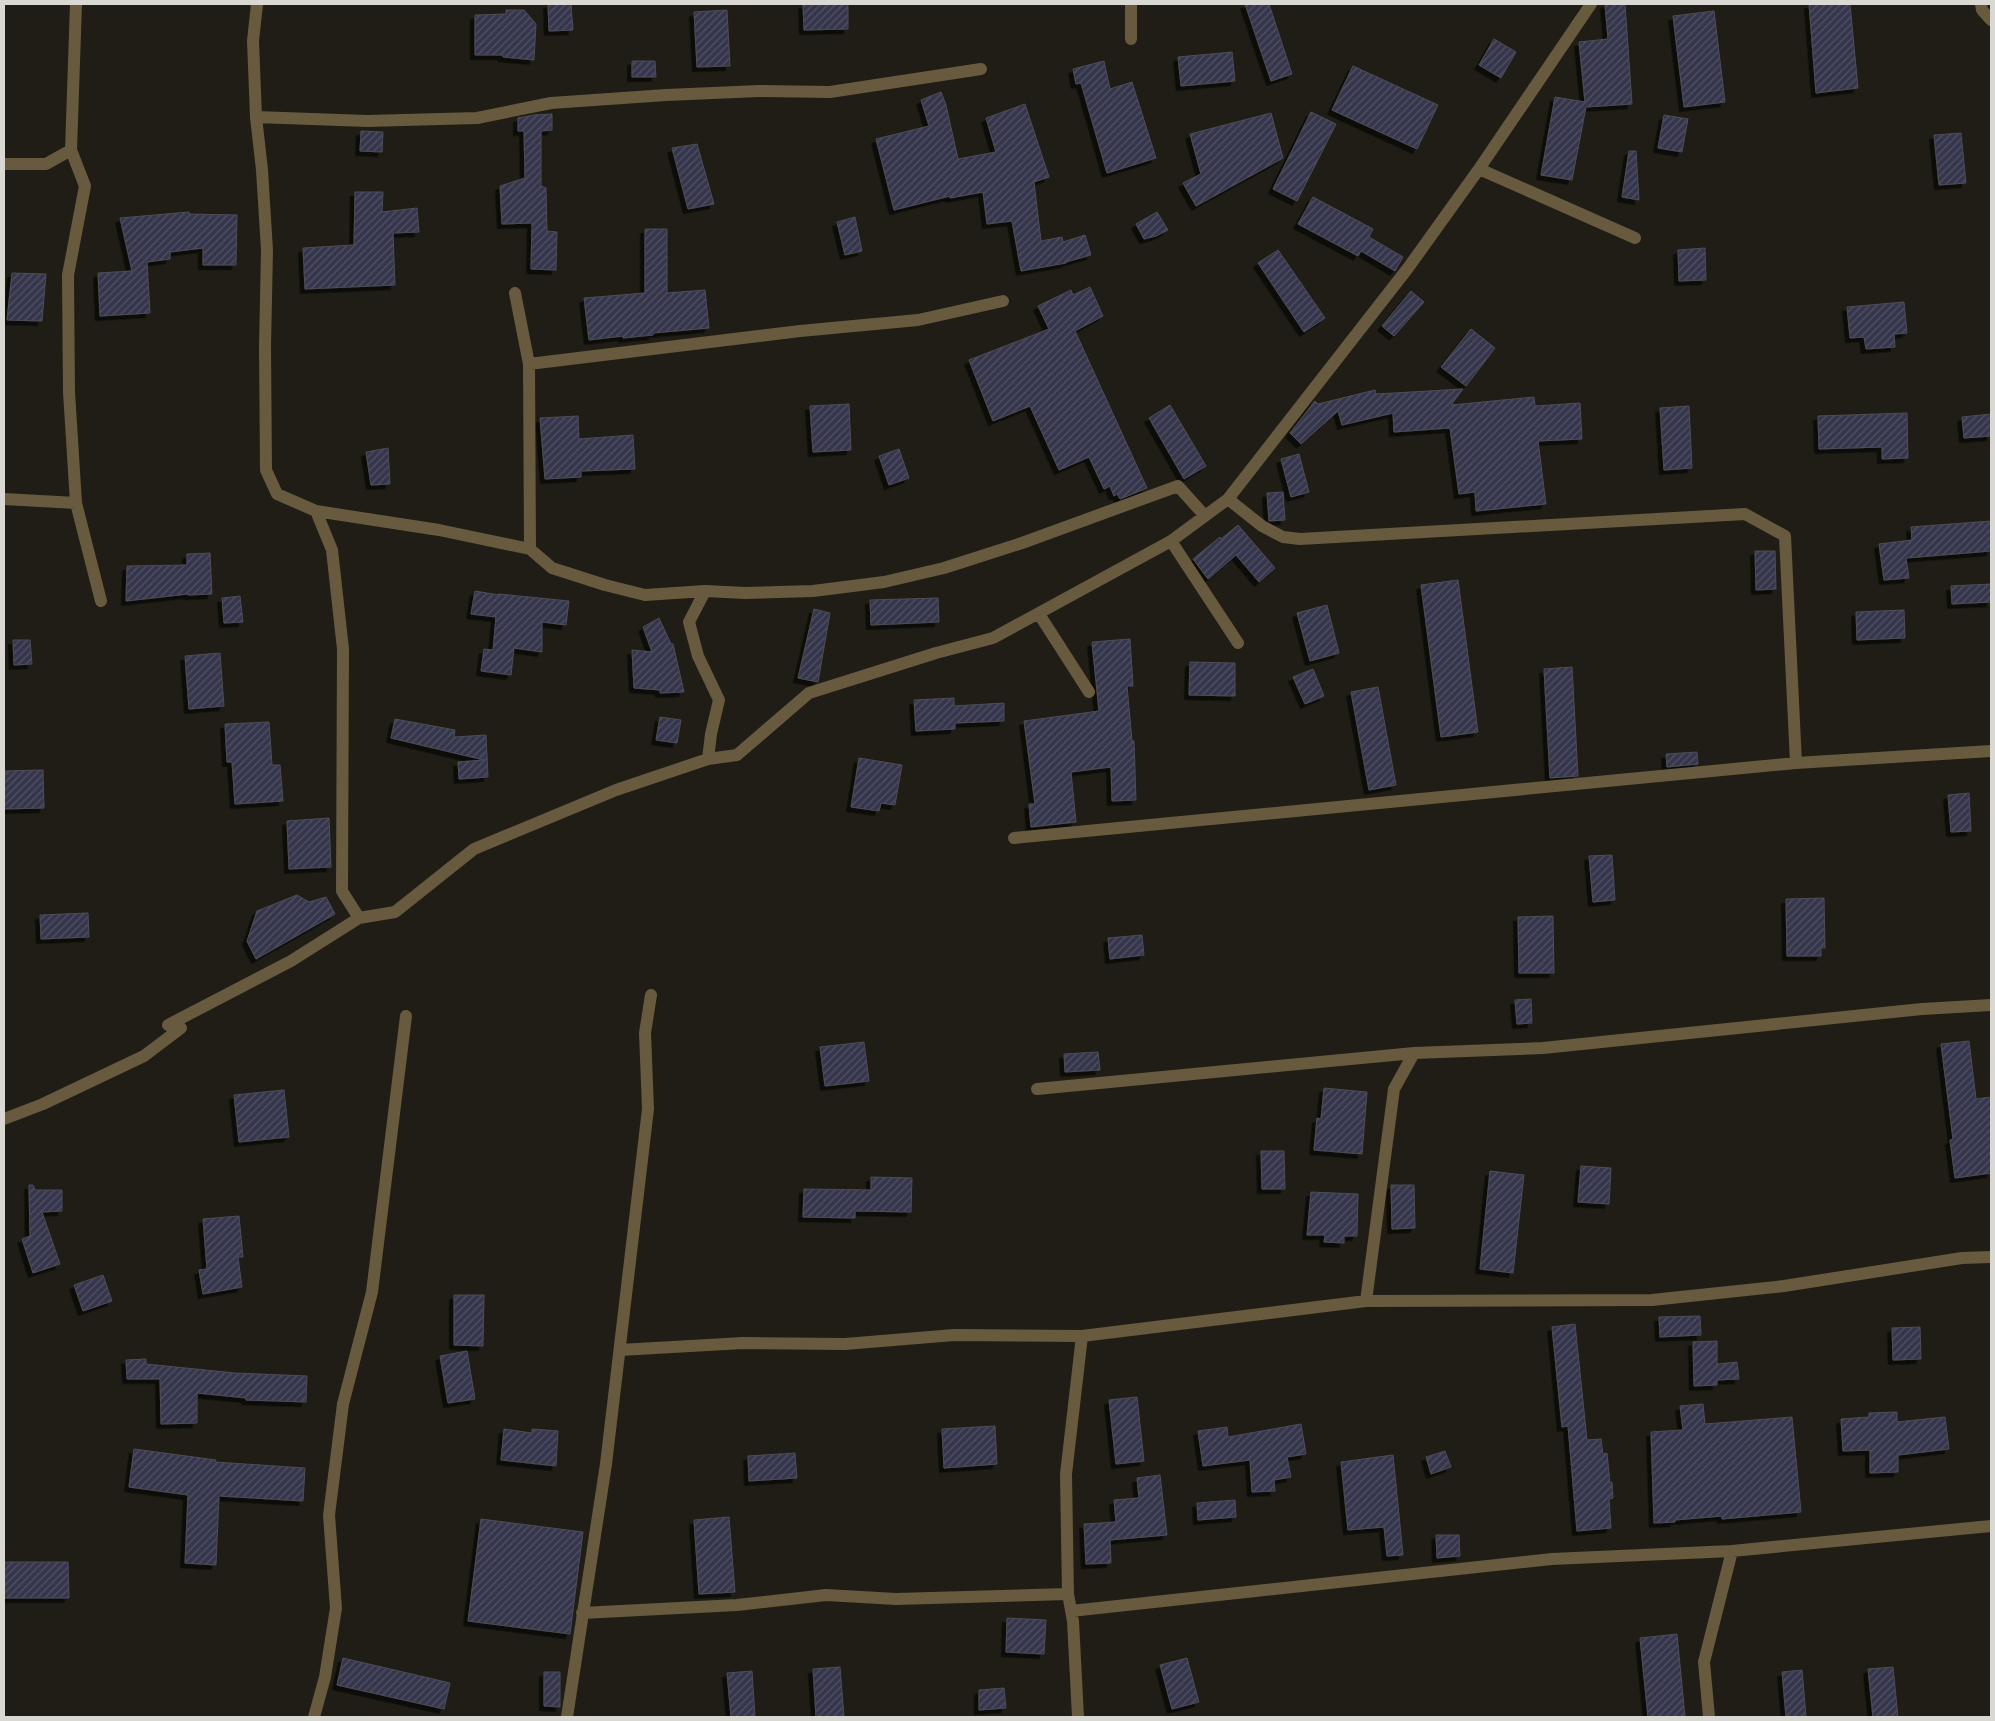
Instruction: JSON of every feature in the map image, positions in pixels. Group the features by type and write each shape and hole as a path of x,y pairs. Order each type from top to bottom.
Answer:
{"street":[{"path":"76,4 71,150 85,186 68,275 69,392 76,503 101,601"},
{"path":"257,4 253,40 256,116 262,170 267,250 265,347 266,470 277,494 316,511 439,530 530,549 552,568 645,595 705,591 745,593 814,591 884,582 944,568 1013,546 1178,486 1205,516"},
{"path":"1131,4 1131,40"},
{"path":"4,1119 43,1104 144,1056 174,1027 290,961 359,918 395,912 474,849 616,790 708,759 737,755 810,693 936,653 993,638 1171,541 1228,499 1408,268 1479,169 1591,4"},
{"path":"1981,4 1982,10 1991,20"},
{"path":"256,116 366,121 477,118 551,103 666,95 830,92 981,68"},
{"path":"4,164 46,164 71,150"},
{"path":"1479,169 1635,238"},
{"path":"515,293 529,364 530,549"},
{"path":"529,364 800,331 918,320 1003,301"},
{"path":"4,499 76,503"},
{"path":"1228,499 1262,526 1283,537 1300,539 1746,514 1785,536 1796,763"},
{"path":"316,511 332,550 343,649 342,891 359,918"},
{"path":"1171,541 1238,643"},
{"path":"705,591 689,622 698,656 719,700 711,734 708,759"},
{"path":"1039,614 1089,692"},
{"path":"1014,838 1796,763 1991,751"},
{"path":"567,1717 606,1464 620,1350 648,1109 645,1033 651,995"},
{"path":"1037,1089 1414,1053 1543,1048 1922,1009 1991,1005"},
{"path":"314,1717 325,1677 336,1608 329,1514 342,1413 372,1292 406,1016"},
{"path":"1366,1301 1394,1089 1414,1053"},
{"path":"620,1350 743,1343 845,1344 954,1335 1082,1336 1366,1301 1652,1300 1784,1286 1962,1258 1991,1257"},
{"path":"1078,1717 1071,1611 1068,1594 1066,1474 1082,1336"},
{"path":"1071,1611 1552,1559 1732,1551 1991,1526"},
{"path":"1710,1717 1704,1662 1732,1551"},
{"path":"582,1613 738,1605 826,1595 896,1598 1068,1594"}],"building":[{"path":"548,4 571,4 573,30 549,31"},
{"path":"803,4 848,4 848,29 804,30"},
{"path":"1245,4 1269,4 1292,74 1271,81"},
{"path":"1605,4 1625,4 1632,104 1586,107 1572,180 1541,175 1555,97 1585,102 1579,42 1608,39"},
{"path":"1809,4 1850,4 1858,88 1816,93"},
{"path":"506,10 524,10 536,24 534,60 503,57 503,55 475,55 475,15 506,14"},
{"path":"727,10 730,66 697,67 694,12"},
{"path":"1714,11 1725,102 1684,107 1673,16"},
{"path":"1494,39 1516,52 1501,78 1479,65"},
{"path":"1232,52 1235,81 1181,86 1178,57"},
{"path":"632,61 655,61 656,77 632,77"},
{"path":"1104,61 1110,89 1132,82 1156,158 1107,173 1081,83 1076,84 1073,69"},
{"path":"1353,66 1438,105 1417,149 1332,110"},
{"path":"941,92 946,105 958,159 996,152 986,118 1025,104 1049,177 1034,182 1041,241 1062,237 1063,242 1085,235 1091,255 1066,263 1021,271 1012,221 987,224 983,192 950,198 950,196 894,210 876,139 929,126 921,100"},
{"path":"1311,112 1336,124 1297,201 1273,189"},
{"path":"1271,113 1283,158 1196,206 1183,183 1201,174 1190,134"},
{"path":"552,114 552,130 541,131 541,186 546,188 547,231 557,232 556,270 531,269 532,223 502,224 500,186 525,178 524,131 518,131 518,118"},
{"path":"1664,115 1688,119 1682,152 1658,148"},
{"path":"361,131 383,132 382,152 360,151"},
{"path":"1961,133 1966,183 1939,185 1934,135"},
{"path":"697,144 714,204 688,209 672,148"},
{"path":"1629,151 1636,151 1639,200 1622,197"},
{"path":"355,192 383,192 382,212 417,208 419,232 393,233 395,285 305,289 303,248 354,245"},
{"path":"1313,197 1373,229 1369,237 1403,257 1395,271 1361,251 1358,256 1298,224"},
{"path":"189,212 189,214 237,215 236,265 203,265 203,248 170,252 170,259 147,262 150,313 100,316 98,273 132,271 120,218"},
{"path":"1157,212 1168,230 1144,239 1136,224"},
{"path":"855,217 862,251 845,255 837,222"},
{"path":"645,229 667,229 667,293 705,290 709,328 589,340 584,298 645,293"},
{"path":"1705,248 1706,280 1679,281 1678,250"},
{"path":"1278,250 1325,318 1304,332 1258,263"},
{"path":"12,273 46,274 42,321 7,320"},
{"path":"1090,287 1103,316 1075,331 1147,488 1120,499 1117,494 1114,496 1110,486 1104,489 1089,457 1059,470 1030,406 993,421 969,360 1049,329 1038,306 1071,290 1073,295"},
{"path":"1411,291 1424,302 1394,336 1382,326"},
{"path":"1904,302 1907,333 1894,334 1895,347 1866,349 1864,337 1850,338 1847,307"},
{"path":"1471,329 1495,348 1466,386 1441,367"},
{"path":"1463,389 1451,405 1534,397 1535,406 1580,403 1582,439 1538,441 1546,504 1476,511 1475,492 1459,494 1450,428 1394,432 1393,413 1342,425 1338,411 1301,444 1290,433 1315,401 1318,404 1375,390 1376,394"},
{"path":"849,404 851,450 813,452 810,406"},
{"path":"1170,405 1206,466 1184,479 1149,418"},
{"path":"1689,406 1692,468 1664,470 1660,408"},
{"path":"1907,413 1908,458 1882,459 1882,447 1819,449 1818,416"},
{"path":"1991,414 1991,436 1964,438 1962,417"},
{"path":"578,416 579,439 633,435 635,469 581,471 581,477 545,479 540,418"},
{"path":"388,448 390,484 371,485 366,452"},
{"path":"899,449 909,478 889,485 879,456"},
{"path":"1299,454 1309,492 1291,497 1281,459"},
{"path":"1283,492 1285,520 1269,521 1267,493"},
{"path":"1991,521 1991,551 1906,558 1909,578 1884,580 1879,544 1912,540 1911,527"},
{"path":"1238,525 1275,568 1259,582 1236,555 1208,579 1193,559"},
{"path":"1755,551 1775,551 1776,589 1756,590"},
{"path":"210,553 212,594 188,594 126,601 127,566 187,565 187,554"},
{"path":"1458,580 1478,732 1441,737 1421,585"},
{"path":"1991,584 1991,602 1952,604 1951,586"},
{"path":"475,591 569,601 566,625 542,622 542,652 514,648 511,675 481,671 484,649 493,650 496,617 471,614"},
{"path":"240,596 243,622 224,623 222,598"},
{"path":"938,598 939,622 871,625 870,600"},
{"path":"1327,605 1339,653 1310,661 1297,613"},
{"path":"814,609 830,613 818,682 798,678"},
{"path":"1904,610 1905,638 1857,640 1856,612"},
{"path":"659,618 671,644 673,644 684,692 660,693 660,690 634,688 632,650 652,652 643,627"},
{"path":"1130,639 1133,686 1127,686 1132,741 1134,741 1136,800 1112,801 1111,767 1071,772 1076,822 1031,827 1029,804 1035,804 1024,721 1099,711 1092,642"},
{"path":"13,640 30,640 32,664 14,665"},
{"path":"220,653 224,706 189,709 185,656"},
{"path":"1190,662 1235,663 1235,696 1189,695"},
{"path":"1572,667 1578,776 1550,778 1544,669"},
{"path":"1313,669 1324,696 1305,704 1293,677"},
{"path":"1378,687 1396,785 1369,790 1351,692"},
{"path":"954,698 954,706 1004,703 1004,721 955,723 955,729 916,731 914,700"},
{"path":"660,717 681,720 677,743 656,740"},
{"path":"395,719 455,730 454,737 486,735 488,777 459,779 458,762 484,760 391,738"},
{"path":"269,722 272,765 280,765 283,801 235,804 232,762 227,762 225,724"},
{"path":"1697,752 1698,764 1667,767 1666,754"},
{"path":"859,758 902,765 895,805 881,803 879,811 851,807"},
{"path":"43,770 44,808 4,809 4,771"},
{"path":"1969,793 1971,831 1951,832 1948,795"},
{"path":"329,818 331,867 289,869 287,821"},
{"path":"1612,855 1615,900 1593,902 1589,856"},
{"path":"297,895 309,902 326,897 335,914 256,959 247,941 257,911"},
{"path":"1824,898 1825,948 1821,948 1821,956 1787,956 1786,899"},
{"path":"88,913 89,937 41,939 40,915"},
{"path":"1553,916 1554,973 1519,973 1518,917"},
{"path":"1142,935 1144,955 1110,959 1108,938"},
{"path":"1531,999 1532,1023 1517,1024 1515,1000"},
{"path":"1969,1041 1976,1099 1991,1097 1991,1173 1955,1178 1950,1140 1953,1139 1941,1044"},
{"path":"864,1042 869,1081 825,1086 820,1047"},
{"path":"1098,1052 1100,1070 1065,1072 1064,1054"},
{"path":"1324,1088 1367,1092 1362,1154 1314,1150 1317,1118 1321,1119"},
{"path":"284,1090 289,1137 239,1142 234,1095"},
{"path":"1261,1151 1284,1151 1285,1189 1262,1189"},
{"path":"1581,1166 1611,1168 1609,1204 1578,1202"},
{"path":"1490,1171 1524,1175 1513,1273 1480,1269"},
{"path":"871,1177 912,1178 911,1212 855,1211 855,1218 803,1217 804,1189 871,1190"},
{"path":"29,1185 33,1185 35,1190 62,1190 62,1211 42,1212 60,1264 33,1273 22,1239 30,1236"},
{"path":"1391,1185 1414,1185 1415,1228 1392,1229"},
{"path":"1311,1192 1358,1194 1357,1236 1344,1236 1344,1243 1324,1242 1325,1235 1307,1235"},
{"path":"239,1216 243,1257 238,1257 242,1287 203,1294 199,1270 207,1269 203,1219"},
{"path":"103,1275 112,1301 83,1311 74,1285"},
{"path":"454,1295 484,1295 483,1346 454,1345"},
{"path":"1700,1316 1701,1335 1660,1337 1659,1317"},
{"path":"1575,1324 1587,1440 1601,1439 1603,1454 1607,1453 1613,1498 1609,1499 1611,1528 1577,1531 1568,1426 1562,1427 1552,1327"},
{"path":"1920,1327 1921,1359 1893,1360 1892,1328"},
{"path":"1717,1341 1717,1364 1737,1362 1739,1379 1717,1380 1717,1385 1694,1386 1693,1342"},
{"path":"467,1351 475,1399 448,1403 440,1356"},
{"path":"146,1359 146,1364 235,1373 307,1376 306,1402 246,1400 246,1398 197,1393 197,1423 161,1424 160,1379 127,1379 126,1360"},
{"path":"1137,1397 1144,1461 1116,1464 1109,1400"},
{"path":"1703,1404 1705,1424 1792,1417 1801,1512 1722,1519 1722,1516 1654,1523 1651,1432 1683,1430 1680,1406"},
{"path":"1897,1412 1897,1422 1945,1417 1949,1449 1898,1455 1898,1472 1870,1473 1870,1450 1843,1451 1841,1419 1869,1417 1869,1413"},
{"path":"1301,1424 1306,1454 1287,1457 1291,1477 1274,1480 1275,1491 1252,1492 1250,1460 1203,1466 1198,1431 1227,1427 1228,1437"},
{"path":"995,1426 997,1464 944,1468 942,1429"},
{"path":"504,1429 532,1433 532,1429 558,1431 556,1466 501,1460"},
{"path":"134,1449 216,1460 215,1462 305,1468 303,1501 219,1496 216,1565 185,1563 188,1495 129,1487"},
{"path":"1445,1451 1451,1467 1431,1474 1426,1457"},
{"path":"795,1453 797,1478 749,1481 748,1456"},
{"path":"1393,1455 1403,1555 1387,1556 1384,1527 1348,1530 1341,1462"},
{"path":"1160,1475 1167,1535 1110,1540 1111,1563 1086,1564 1084,1524 1116,1522 1114,1500 1139,1498 1137,1478"},
{"path":"1235,1500 1236,1517 1198,1520 1197,1503"},
{"path":"729,1517 735,1592 699,1594 694,1520"},
{"path":"481,1519 583,1532 570,1634 468,1621"},
{"path":"1436,1535 1459,1535 1460,1556 1437,1558"},
{"path":"4,1562 68,1562 69,1598 4,1598"},
{"path":"1007,1618 1046,1620 1044,1654 1006,1652"},
{"path":"1677,1634 1685,1717 1648,1717 1640,1638"},
{"path":"343,1658 450,1683 444,1709 337,1685"},
{"path":"1187,1658 1199,1702 1172,1709 1160,1665"},
{"path":"840,1667 844,1717 816,1717 813,1669"},
{"path":"1893,1667 1898,1717 1873,1717 1868,1669"},
{"path":"1802,1670 1806,1717 1786,1717 1782,1672"},
{"path":"752,1671 755,1717 731,1717 727,1673"},
{"path":"544,1672 560,1672 560,1707 544,1706"},
{"path":"1004,1688 1006,1708 979,1710 979,1690"}]}
